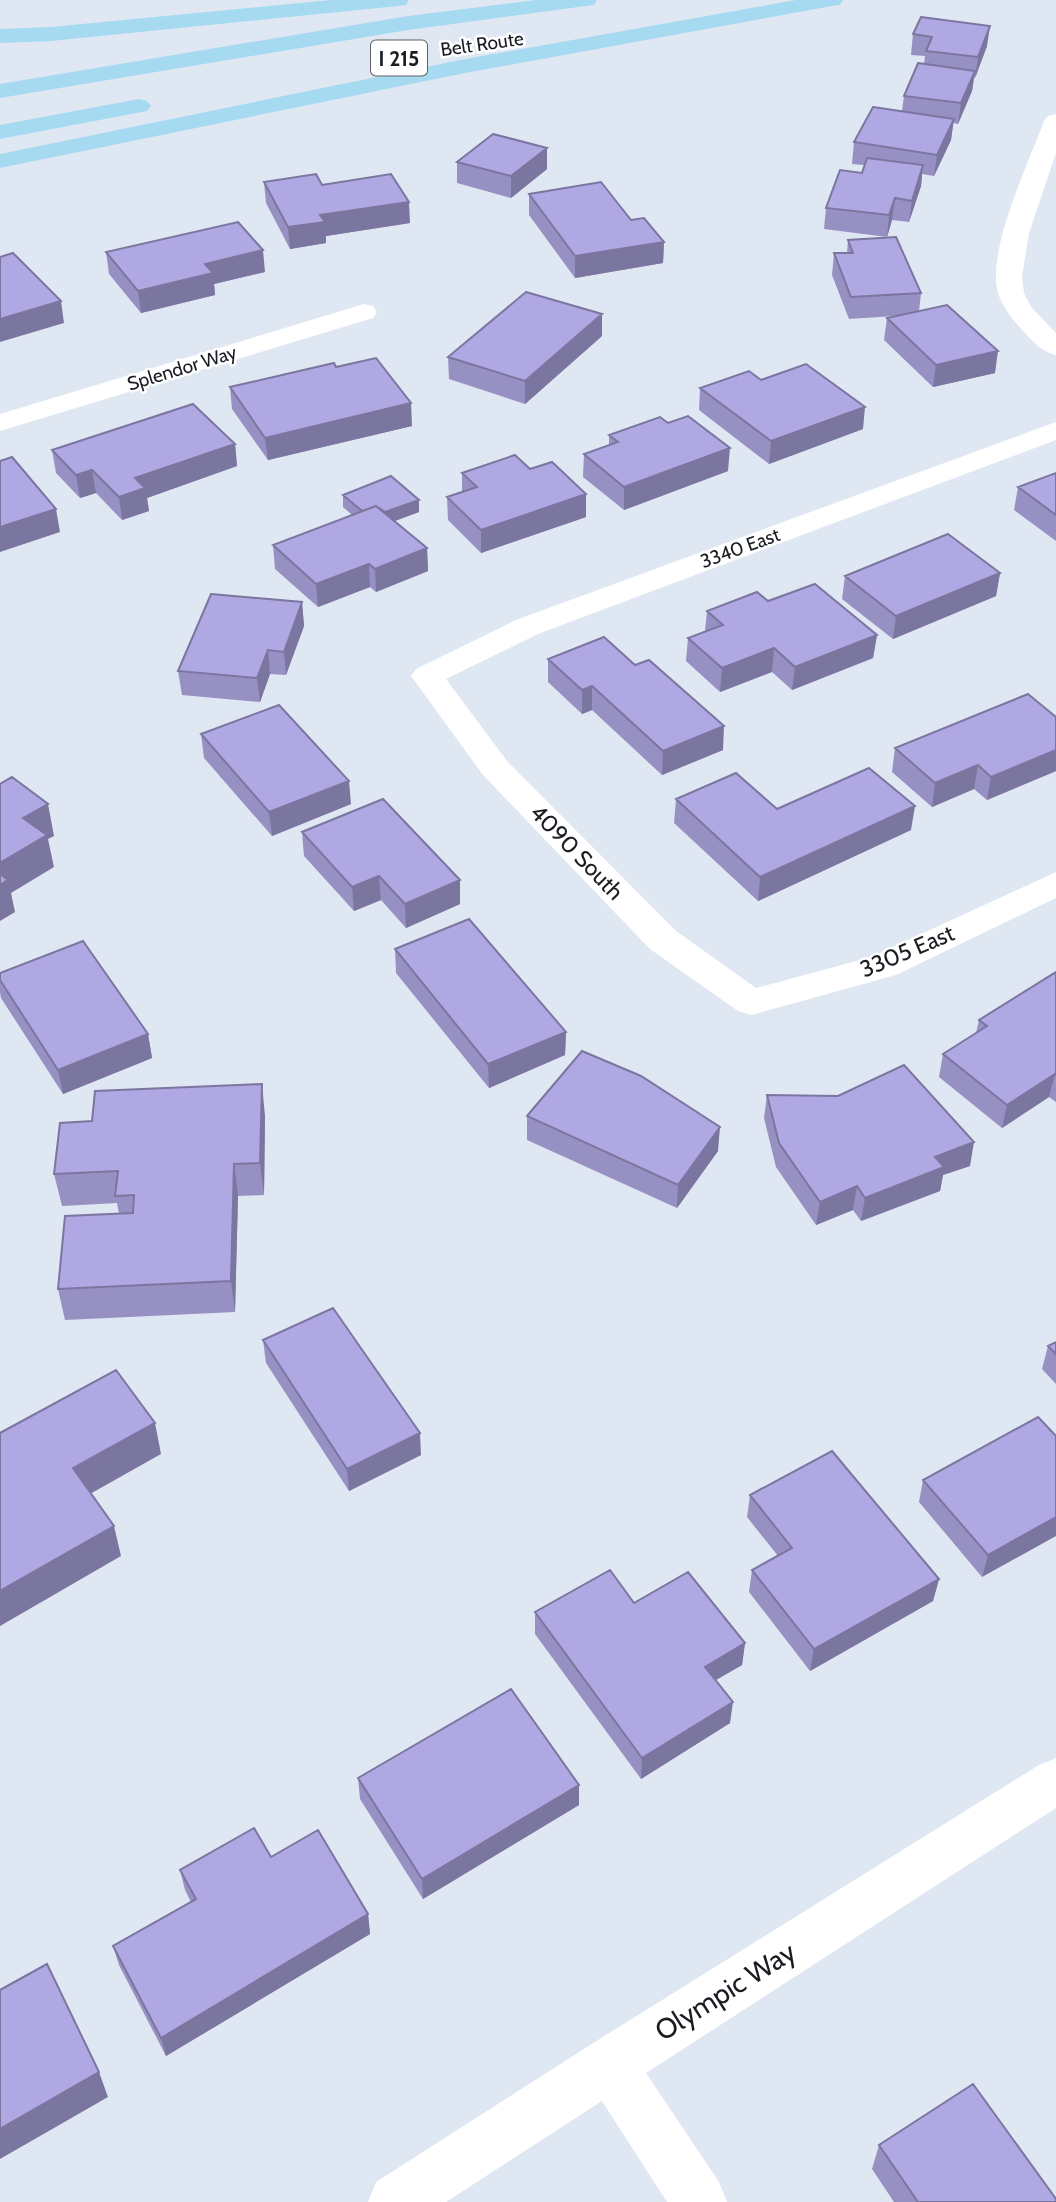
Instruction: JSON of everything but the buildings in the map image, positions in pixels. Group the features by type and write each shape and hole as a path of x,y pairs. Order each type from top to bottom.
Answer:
{"highway":[{"path":"0,36 51,34 398,0"},
{"name":"Belt Route","path":"0,91 408,23 586,0"},
{"name":"Belt Route","path":"348,68 454,48 802,0"},
{"path":"0,161 447,70 832,0"},
{"path":"0,132 160,102"}],"street":[{"path":"1056,121 1012,251 1009,278 1011,293 1018,307 1027,320 1056,347"},
{"name":"Splendor Way","path":"0,423 363,312"},
{"name":"3340 East","path":"427,676 527,627 1056,430"},
{"name":"4090 South","path":"427,676 495,768 663,940 751,1002"},
{"name":"3305 East","path":"751,1002 883,966 1056,884"},
{"name":"Olympic Way","path":"396,2202 1056,1781"},
{"path":"609,2064 699,2202"}]}
